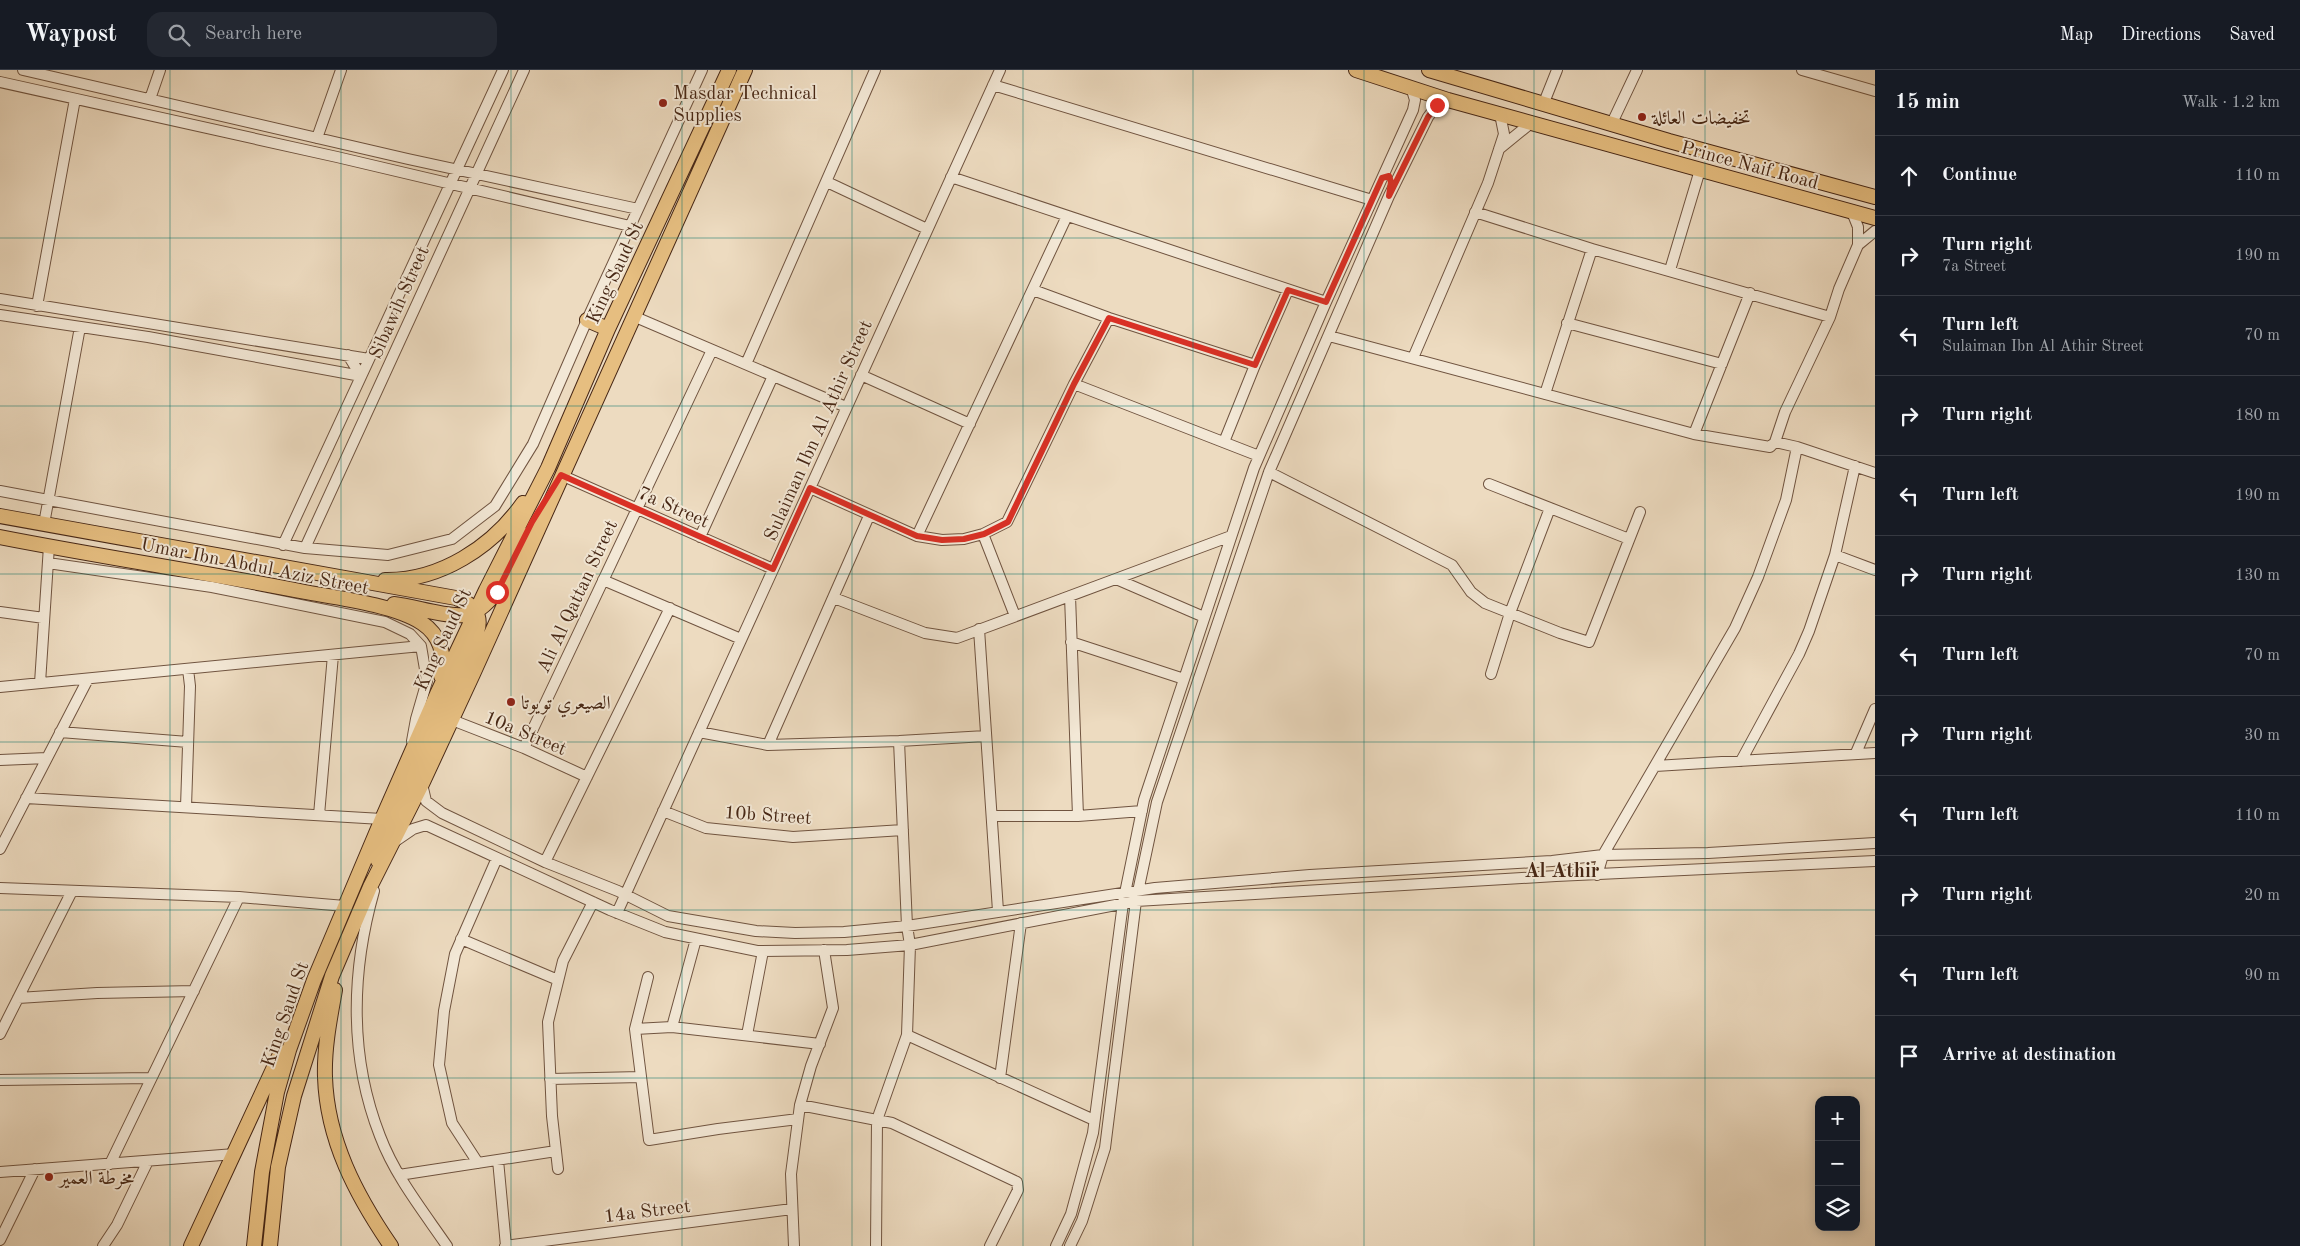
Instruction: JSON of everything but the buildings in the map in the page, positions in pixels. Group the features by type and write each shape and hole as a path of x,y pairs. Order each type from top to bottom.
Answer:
{"main road":[{"name":"King Saud St","path":"254,1246 264,1164 277,1092 289,1050 314,980 382,819 438,694 476,611 548,468 608,329 730,70"},
{"name":"King Saud St","path":"270,1246 278,1167 294,1096 332,976 370,887 394,843 452,720 745,70"},
{"name":"Prince Naif Road","path":"1356,70 1448,100 1875,218"},
{"name":"Prince Naif Road","path":"1429,70 1543,106 1612,123 1669,141 1875,197"},
{"path":"586,320 608,329"},
{"path":"352,579 390,580 411,578 436,571 466,557 492,539 504,526 548,468"},
{"path":"348,600 403,605 458,615 476,611 497,592 532,522 561,475"},
{"name":"Umar Ibn Abdul Aziz Street","path":"0,516 456,598 469,603 476,611"},
{"name":"Umar Ibn Abdul Aziz Street","path":"0,537 348,600 399,613 421,623 436,638 443,655 444,666 438,694"},
{"path":"370,887 385,835 477,632 480,624 476,611"},
{"path":"356,920 336,983 327,1048 326,1086 329,1112 337,1146 370,1216 390,1246"},
{"path":"191,1246 314,980"}],"street":[{"path":"23,70 317,138 638,209"},
{"path":"150,99 160,70"},
{"path":"317,138 340,70"},
{"name":"Sibawih Street","path":"283,545 503,70"},
{"name":"Sibawih Street","path":"305,548 524,70"},
{"path":"0,491 305,548 388,555 452,539 495,506 533,444 586,320 702,70"},
{"path":"746,364 875,70"},
{"name":"Sulaiman Ibn Al Athir Street","path":"617,913 1000,70"},
{"path":"1543,106 1557,70"},
{"path":"1612,123 1637,70"},
{"path":"1802,70 1875,91"},
{"path":"0,82 630,226"},
{"path":"993,85 1372,200"},
{"path":"1056,1246 1071,1214 1094,1120 1123,903 1142,811 1204,617 1259,456 1413,110 1415,100 1411,87"},
{"path":"491,95 509,103"},
{"path":"38,306 75,99"},
{"path":"1070,1246 1082,1220 1105,1148 1136,901 1157,802 1269,472 1389,196 1428,117 1437,105 1448,100"},
{"path":"1413,358 1476,212 1499,149 1504,134 1500,114"},
{"path":"1499,149 1531,123"},
{"path":"1670,270 1700,170"},
{"path":"1385,175 1391,182 1389,196"},
{"path":"951,177 1326,302"},
{"path":"826,182 927,229"},
{"path":"1476,212 1592,248 1830,317"},
{"path":"1852,212 1858,227 1858,246"},
{"path":"917,536 1067,216"},
{"path":"1329,336 1694,434 1770,446 1775,442 1785,412 1830,317 1842,281 1858,246 1875,231"},
{"path":"1545,394 1592,248"},
{"path":"1033,290 1109,318 1255,365"},
{"path":"1224,442 1288,290"},
{"path":"1694,434 1750,293"},
{"path":"0,299 369,359"},
{"path":"0,314 361,376"},
{"path":"633,316 846,408"},
{"path":"810,488 917,536 942,540 964,539 984,534 1008,522 1074,384 1109,318"},
{"path":"1568,322 1722,364"},
{"path":"44,524 80,327"},
{"name":"Ali Al Qattan Street","path":"524,748 712,350"},
{"path":"348,355 361,376"},
{"path":"861,375 970,424"},
{"path":"700,537 773,376"},
{"path":"1074,384 1259,456"},
{"path":"1775,442 1797,446 1875,473"},
{"path":"1597,875 1603,856 1735,628 1748,601 1786,500 1797,446"},
{"path":"1741,761 1799,654 1809,631 1835,555 1855,466"},
{"path":"1269,472 1452,565 1471,592 1485,603 1589,642 1640,512"},
{"name":"7a Street","path":"561,475 773,569"},
{"path":"1489,484 1629,539"},
{"path":"1491,674 1510,613 1550,508"},
{"path":"768,745 869,516"},
{"path":"984,534 1015,616"},
{"path":"834,598 925,633 956,638 1232,536"},
{"path":"40,683 49,546"},
{"path":"1835,555 1875,570"},
{"path":"48,563 212,587 386,622 410,634 421,646 427,681 416,719 410,758"},
{"path":"149,578 167,567"},
{"path":"1116,578 1204,617"},
{"path":"603,580 741,639"},
{"path":"1070,596 1078,816"},
{"path":"545,862 670,608"},
{"path":"0,612 44,618"},
{"path":"979,629 998,911"},
{"path":"1072,642 1184,679"},
{"path":"0,687 421,646"},
{"path":"319,815 333,655"},
{"path":"186,807 188,669"},
{"path":"0,849 88,679"},
{"path":"1856,753 1875,709"},
{"name":"10a Street","path":"452,720 524,748 587,777"},
{"path":"60,732 188,742"},
{"path":"699,732 768,745 986,736"},
{"path":"876,1246 877,1120 907,1035 910,945 907,926 900,741"},
{"path":"1655,766 1875,753"},
{"path":"0,760 47,758"},
{"path":"422,784 426,801 442,812 545,862 625,895 668,916 756,931 844,932 907,926 1125,891 1310,875 1552,861 1603,856 1708,853 1875,843"},
{"path":"26,798 382,819"},
{"name":"10b Street","path":"663,811 706,828 792,837 903,830"},
{"path":"992,816 1078,816 1142,811"},
{"path":"434,828 432,817 438,812 442,812"},
{"path":"394,843 420,825 434,828 592,902 665,932 763,951 847,950 910,945 1136,901 1875,861"},
{"path":"478,1163 452,1124 439,1065 444,1011 455,954 497,858"},
{"path":"386,859 367,915 359,959 356,991 356,1030 369,1102 380,1137 399,1175 447,1246"},
{"path":"0,888 238,897 345,906"},
{"path":"0,1034 72,891"},
{"path":"110,1164 238,897"},
{"path":"558,1169 550,1079 548,1022 563,961 592,902"},
{"path":"1000,1078 1021,923"},
{"path":"461,939 558,980"},
{"path":"672,1027 696,939"},
{"path":"794,1246 791,1174 800,1105 833,1008 824,950"},
{"path":"746,1035 763,951"},
{"path":"648,977 635,1029 649,1140 718,1128 798,1120"},
{"path":"18,998 97,993 194,991"},
{"path":"635,1029 672,1027 820,1044"},
{"path":"907,1035 1094,1120"},
{"path":"550,1079 641,1077"},
{"path":"0,1080 151,1078"},
{"path":"800,1105 892,1123 1017,1182 1018,1190 990,1246"},
{"path":"399,1175 556,1151"},
{"path":"0,1172 235,1154"},
{"path":"498,1160 506,1246"},
{"path":"104,1246 117,1225 148,1161"},
{"path":"0,1240 36,1169"},
{"name":"14a Street","path":"506,1246 552,1243 792,1209"}],"place":[{"name":"Masdar Technical Supplies","path":"663,103"},
{"name":"تخفيضات العائلة","path":"1642,117"},
{"name":"الصيعري تويوتا","path":"511,702"},
{"name":"مخرطة العمير","path":"49,1177"}],"district":[{"name":"Al Athir","path":"1562,870"}],"route":[{"path":"497,592 532,522 561,475 773,569 810,488 917,536 942,540 964,539 984,534 1008,522 1074,384 1109,318 1255,365 1288,290 1326,302 1382,178 1389,176 1391,182 1389,196 1428,117 1437,105"}]}
